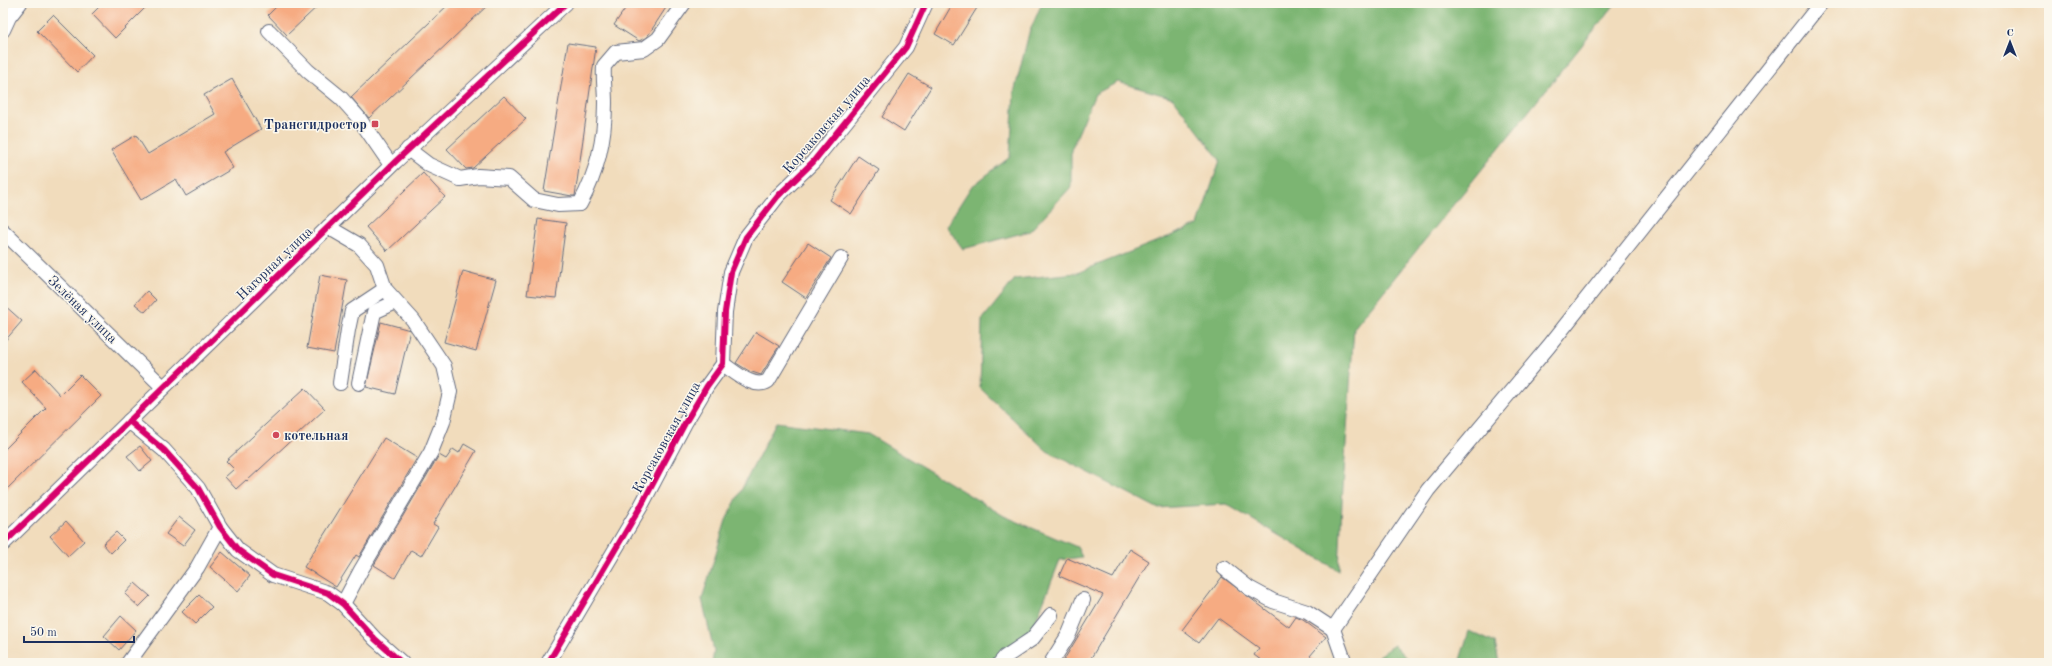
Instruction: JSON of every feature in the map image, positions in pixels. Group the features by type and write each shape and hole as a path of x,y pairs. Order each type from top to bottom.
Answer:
{"street":[{"path":"3,30 9,17 20,3"},
{"name":"Нагорная улица","path":"3,544 391,165 566,3"},
{"path":"408,149 429,165 460,178 478,176 509,178 534,200 558,205 580,204 589,188 602,145 605,103 604,66 616,52 644,49 658,38 684,3"},
{"name":"Корсаковская улица","path":"548,663 641,506 685,423 707,386 723,364 725,312 731,272 746,237 778,196 814,162 906,47 926,3"},
{"path":"1333,629 1428,490 1549,346 1821,3"},
{"path":"269,31 308,71 341,98 358,117 391,165"},
{"path":"328,227 359,245 378,265 385,289 413,320 444,366 450,392 442,422 431,452 361,570 343,604"},
{"name":"Зелёная улица","path":"3,231 163,387"},
{"path":"723,364 756,384 763,384 768,381 841,258"},
{"path":"340,383 352,311 385,289"},
{"path":"359,383 374,312 396,302"},
{"path":"128,421 164,450 198,488 220,528 238,550 274,575 328,593 343,604 376,639 402,663"},
{"path":"128,663 197,568 220,528"},
{"path":"1224,568 1249,588 1273,601 1307,612 1333,629 1345,663"},
{"path":"1051,663 1069,634 1083,600"},
{"path":"1000,663 1005,657 1032,639 1052,615"}],"green space":[{"path":"1042,3 1616,3 1354,328 1342,502 1339,571 1226,504 1157,508 1047,451 980,388 982,320 1015,279 1077,273 1198,225 1220,160 1173,98 1118,82 1095,94 1071,150 1071,187 1030,231 963,249 946,226 971,187 1010,157 1014,93 1029,33"},
{"path":"776,422 868,434 1004,516 1077,547 1082,557 1060,560 1031,633 988,663 712,663 714,651 702,599 726,520"},
{"path":"1469,631 1495,643 1499,663 1459,663"},
{"path":"1394,645 1411,663 1386,663 1378,656"}],"building":[{"path":"103,3 150,3 115,38 92,14"},
{"path":"280,3 321,3 287,35 268,15"},
{"path":"450,3 490,3 369,118 351,97"},
{"path":"629,3 669,3 647,37 639,41 614,25"},
{"path":"953,3 980,3 954,45 935,34"},
{"path":"53,15 93,55 77,72 37,31"},
{"path":"568,43 596,47 575,196 544,191"},
{"path":"909,74 931,87 904,131 882,117"},
{"path":"232,79 261,129 223,152 233,168 186,196 176,179 141,200 111,150 136,135 148,154 215,114 204,95"},
{"path":"504,96 526,119 473,168 466,169 447,149"},
{"path":"858,156 879,170 851,214 830,200"},
{"path":"423,173 445,197 387,251 366,227"},
{"path":"538,219 566,223 556,298 527,295"},
{"path":"808,243 831,258 806,298 782,282"},
{"path":"463,271 496,280 476,351 444,342"},
{"path":"320,275 347,280 334,353 307,348"},
{"path":"147,291 156,300 145,312 135,304"},
{"path":"3,304 22,321 3,343"},
{"path":"381,322 410,330 395,394 366,387"},
{"path":"756,332 779,346 761,375 749,371 736,363"},
{"path":"36,369 60,395 80,375 101,396 3,493 3,451 46,408 22,382"},
{"name":"котельная","path":"305,388 325,409 247,481 246,480 236,489 225,477 234,469 226,461"},
{"path":"384,438 417,458 359,557 356,555 336,587 304,567"},
{"path":"464,444 476,451 433,524 438,527 421,556 411,550 395,578 374,565 439,455 446,459 453,449 459,453"},
{"path":"140,446 152,461 140,471 127,456"},
{"path":"179,517 195,530 183,546 166,534"},
{"path":"66,521 84,541 68,556 50,536"},
{"path":"116,532 124,540 111,553 103,544"},
{"path":"1130,549 1149,561 1088,663 1062,663 1103,595 1059,576 1067,558 1113,578"},
{"path":"222,552 250,576 238,591 210,567"},
{"path":"1222,577 1289,627 1296,617 1303,620 1326,637 1310,656 1320,663 1265,663 1254,655 1259,648 1218,618 1199,643 1182,630"},
{"path":"135,583 150,596 139,607 125,594"},
{"path":"199,595 212,607 195,624 182,612"},
{"path":"121,616 136,630 119,650 104,636"}],"cycle path":[{"path":"3,544 396,161 566,3"},
{"path":"548,663 641,506 685,423 707,386 723,364 725,312 731,272 746,237 778,196 813,162 906,47 926,3"},
{"path":"129,421 164,450 198,488 220,527 238,550 273,575 328,593 343,604 375,639 402,663"}],"place":[{"name":"Трансгидростор","path":"375,124"},
{"name":"котельная","path":"276,435"}]}
